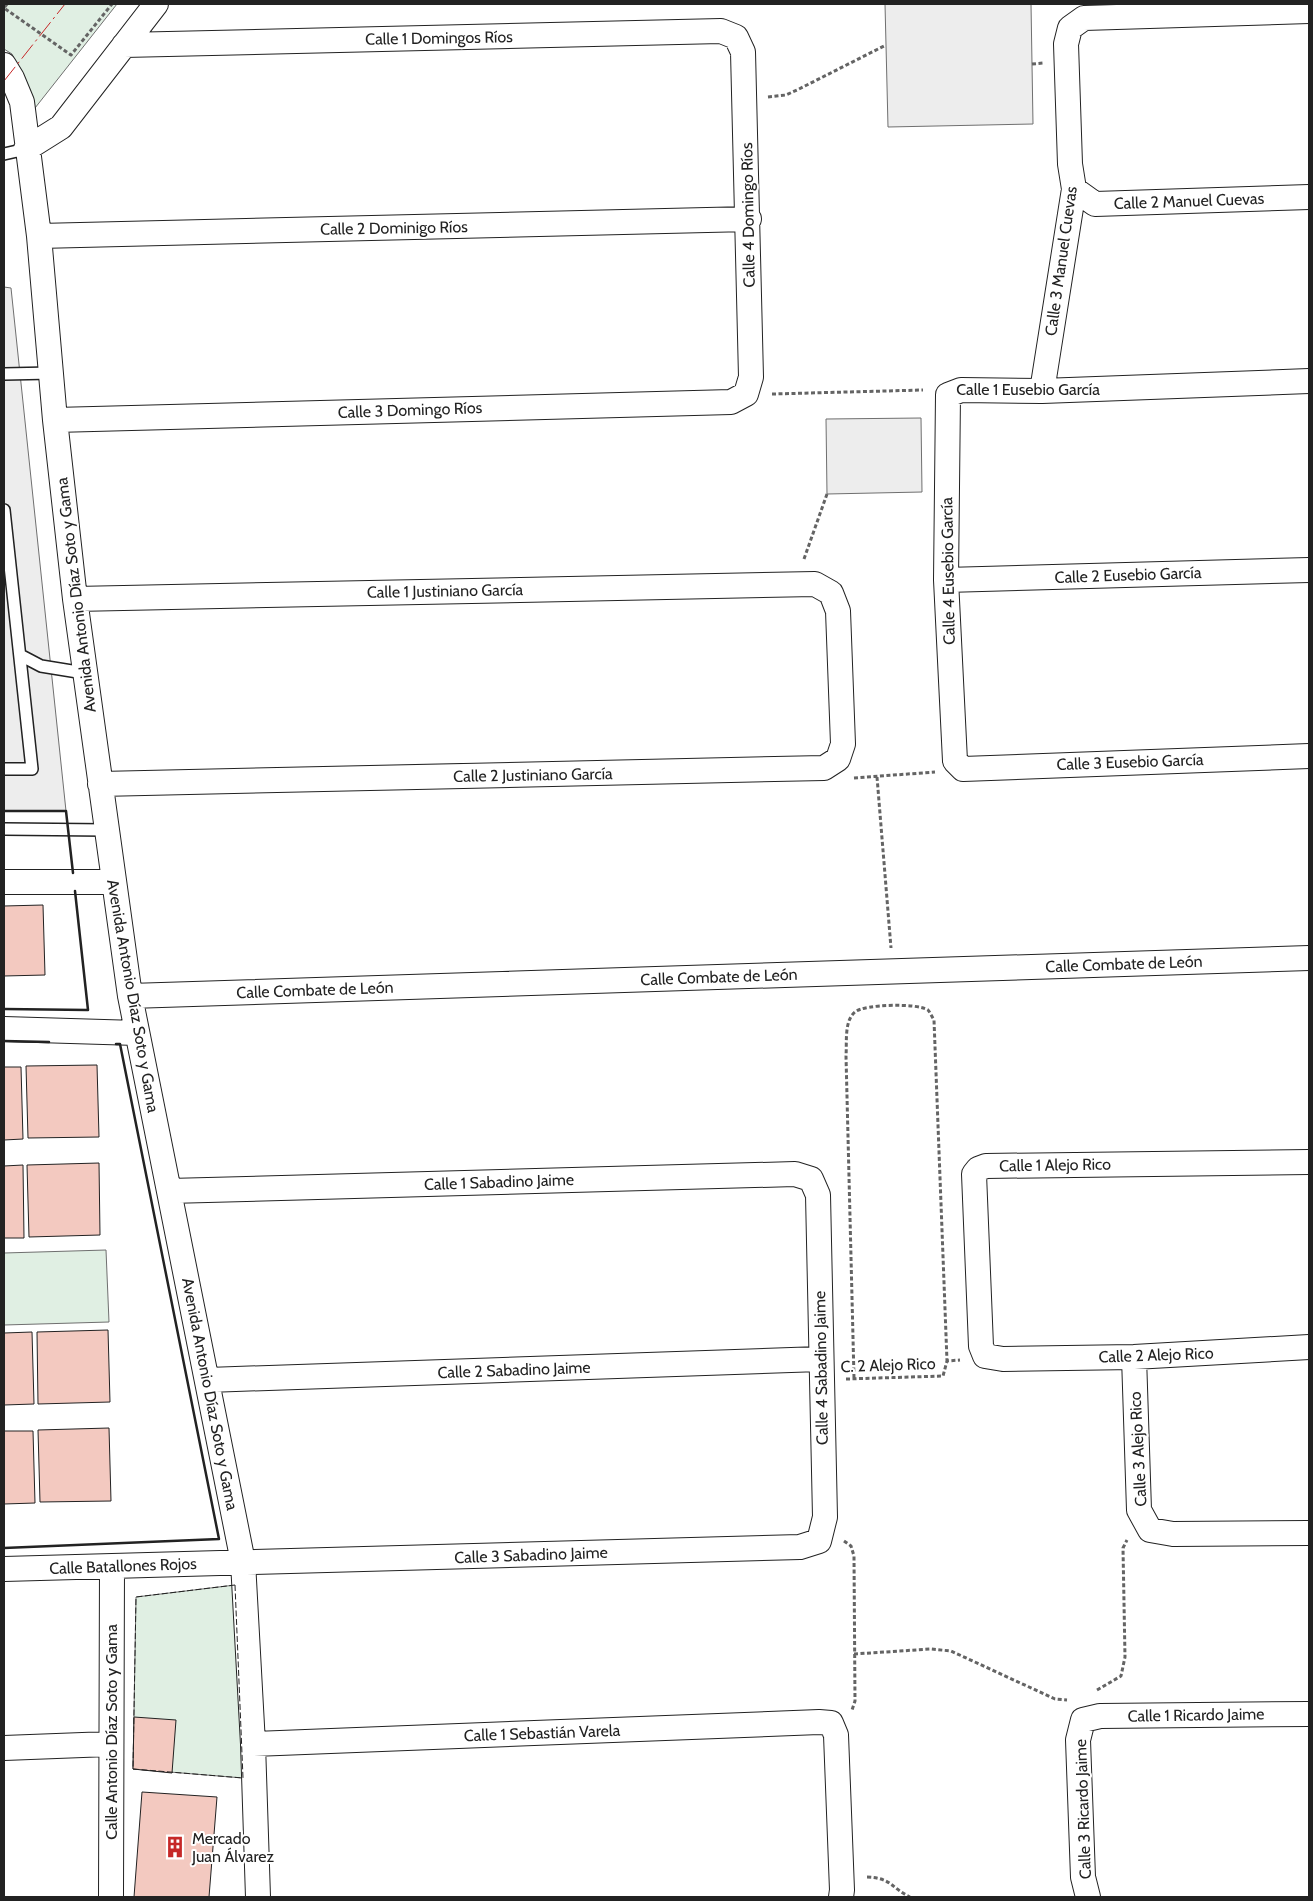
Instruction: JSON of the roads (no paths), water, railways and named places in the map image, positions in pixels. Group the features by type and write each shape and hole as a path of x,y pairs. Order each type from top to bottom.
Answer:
{"street":[{"path":"26,149 61,127 156,4"},
{"name":"Calle 3 Manuel Cuevas","path":"1042,391 1074,189 1070,164 1066,44 1070,28 1084,18 1309,11"},
{"name":"Calle 1 Domingos Ríos","path":"124,45 721,31 736,37 743,52"},
{"name":"Calle 4 Domingo Ríos","path":"743,52 749,219 748,386"},
{"name":"Avenida Antonio Díaz Soto y Gama","path":"4,65 12,78 22,102 26,149 39,236 55,420 75,599 130,996 243,1562 253,1744 258,1897"},
{"name":"Calle 2 Manuel Cuevas","path":"1074,189 1095,204 1309,197"},
{"name":"Calle 2 Dominigo Ríos","path":"39,236 749,219"},
{"name":"Calle 1 Eusebio García","path":"961,390 1042,391 1309,381"},
{"name":"Calle 3 Domingo Ríos","path":"55,420 730,402 748,386"},
{"name":"Calle 4 Eusebio García","path":"959,765 946,580 948,396 961,390"},
{"name":"Calle 2 Eusebio García","path":"946,580 1309,570"},
{"name":"Calle 1 Justiniano García","path":"75,599 805,584 831,593 838,611 843,744 838,759 824,768"},
{"name":"Calle 3 Eusebio García","path":"959,765 1309,756"},
{"name":"Calle 2 Justiniano García","path":"100,784 824,768"},
{"path":"4,882 113,882"},
{"name":"Calle Combate de León","path":"130,996 1309,958"},
{"path":"4,1029 137,1033"},
{"name":"Calle 1 Alejo Rico","path":"1003,1359 985,1356 981,1346 974,1174 978,1169 986,1166 1309,1162"},
{"name":"Calle 1 Sabadino Jaime","path":"169,1191 795,1174 811,1179 818,1195"},
{"name":"Calle 4 Sabadino Jaime","path":"818,1195 825,1518 818,1541"},
{"name":"Calle 2 Alejo Rico","path":"1003,1359 1134,1357 1309,1347"},
{"name":"Calle 3 Alejo Rico","path":"1134,1357 1139,1510 1150,1530 1173,1534 1309,1533"},
{"name":"Calle 2 Sabadino Jaime","path":"208,1380 821,1370"},
{"name":"Calle 3 Sabadino Jaime","path":"243,1562 800,1548 818,1541"},
{"name":"Calle Batallones Rojos","path":"4,1569 243,1562"},
{"name":"Calle Antonio Díaz Soto y Gama","path":"111,1897 109,1744 112,1567"},
{"name":"Calle 1 Ricardo Jaime","path":"1082,1720 1100,1716 1309,1714"},
{"name":"Calle 3 Ricardo Jaime","path":"1082,1720 1078,1740 1083,1877 1088,1897"},
{"name":"Calle 1 Sebastián Varela","path":"253,1744 831,1723 836,1736 841,1887"},
{"path":"4,1748 109,1744"}],"lane":[{"path":"4,154 26,149"},
{"path":"4,374 52,373"},
{"path":"4,510 32,769 4,769"},
{"path":"20,655 41,666 84,673"},
{"path":"4,829 106,830"}],"place":[{"name":"Mercado Juan Álvarez","path":"175,1847"}]}
